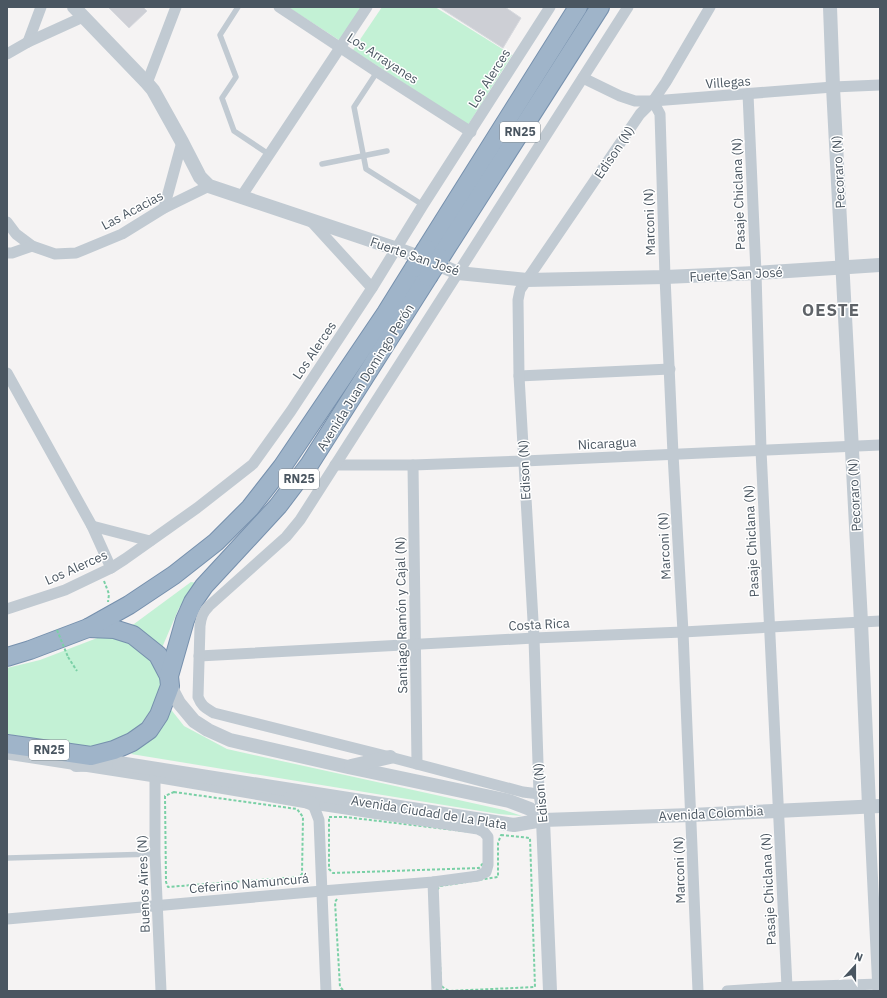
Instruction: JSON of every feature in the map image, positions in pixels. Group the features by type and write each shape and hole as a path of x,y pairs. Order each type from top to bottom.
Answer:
{"highway":[{"name":"Avenida Juan Domingo Perón","path":"83,761 132,742 149,730 159,715 185,620 193,602 204,586 278,506 309,465 578,7"},
{"name":"Avenida Juan Domingo Perón","path":"433,253 600,7"},
{"name":"Avenida Juan Domingo Perón","path":"88,628 129,605 174,575 216,542 250,508 282,467 386,314 421,272"},
{"name":"RN25","path":"7,657 88,628"},
{"path":"88,628 114,630 133,635 158,655 169,681"},
{"name":"Avenida Ciudad de La Plata","path":"7,744 83,761"}],"street":[{"path":"28,42 41,7"},
{"path":"147,83 176,7"},
{"name":"Los Arrayanes","path":"279,7 471,132"},
{"path":"241,197 367,7"},
{"name":"Avenida Juan Domingo Perón","path":"390,757 214,713 206,708 201,704 198,697 200,626 203,612 286,538 300,520 628,7"},
{"name":"Edison (N)","path":"550,991 543,820 539,794 534,638 519,376 518,300 520,290 640,114 653,101 666,82 710,7"},
{"name":"Pecoraro (N)","path":"830,7 861,622 875,806 878,986"},
{"name":"Los Alerces","path":"7,608 65,590 111,568 197,508 253,464 291,411 372,288 423,205 471,132 545,9"},
{"path":"7,54 78,12 153,90 200,178 208,186"},
{"name":"Villegas","path":"583,78 620,96 635,101 880,85"},
{"name":"Pasaje Chiclana (N)","path":"748,94 756,273 761,450 787,987"},
{"name":"Marconi (N)","path":"653,101 660,114 665,277 683,632 698,991"},
{"path":"164,208 182,142"},
{"name":"Fuerte San José","path":"208,186 428,260 458,273 527,280 665,277 880,266"},
{"name":"Las Acacias","path":"7,222 16,234 32,246 55,254 76,253 122,234 164,208 208,186"},
{"path":"309,220 372,288"},
{"path":"7,253 12,253 32,246"},
{"path":"519,376 670,369"},
{"path":"7,373 92,526 111,568"},
{"name":"Nicaragua","path":"335,465 413,465 524,461 880,445"},
{"name":"Santiago Ramón y Cajal (N)","path":"413,465 417,764"},
{"path":"92,526 150,541"},
{"name":"Costa Rica","path":"199,656 880,621"},
{"name":"Avenida Ciudad de La Plata","path":"169,681 180,703 194,721 208,730 230,740 509,801 530,809 543,820"},
{"name":"Avenida Ciudad de La Plata","path":"7,754 119,763 514,825 543,820"},
{"path":"348,767 390,757 523,792 539,794"},
{"name":"Avenida Ciudad de La Plata","path":"83,761 154,777 313,804 478,829 482,832"},
{"name":"Buenos Aires (N)","path":"154,777 155,854 161,991"},
{"path":"280,788 313,804 319,820 326,991"},
{"name":"Avenida Colombia","path":"543,820 875,806"},
{"name":"Ceferino Namuncurá","path":"7,919 322,891 437,884 478,876 486,872 488,865 488,837 482,832"},
{"path":"437,884 437,991"},
{"path":"727,991 787,987 878,986"}],"lane":[{"path":"238,7 220,35 236,77 222,98 234,131 270,155"},
{"path":"377,72 354,107 366,169 423,205"},
{"path":"322,164 388,152"},
{"path":"7,858 155,854"}],"path":[{"path":"100,573 109,594 108,602 103,605"},
{"path":"57,630 68,657 77,671"},
{"path":"174,792 297,809 302,817 302,874 298,876 168,887 166,882 165,796 174,792"},
{"path":"329,817 329,869 333,873 479,868 485,860 485,839 482,832"},
{"path":"437,884 441,986 449,991 535,988 530,838 501,834"},
{"path":"338,898 335,902 339,979 340,987 344,991"}],"green space":[{"path":"288,7 364,7 342,42"},
{"path":"382,7 435,7 512,55 468,125 353,50"},
{"path":"191,582 198,583 179,608 161,650 153,639 131,625"},
{"path":"105,635 119,638 140,650 155,666 162,680 163,687 154,706 141,724 127,736 98,749 7,734 7,668 40,660"},
{"path":"169,707 184,726 227,749 504,810 522,816 499,814 131,754 143,745 158,729"}],"building":[{"path":"108,7 143,7 147,11 129,28"},
{"path":"439,7 505,7 521,18 503,48"}],"district":[{"name":"OESTE","path":"831,310"}]}
